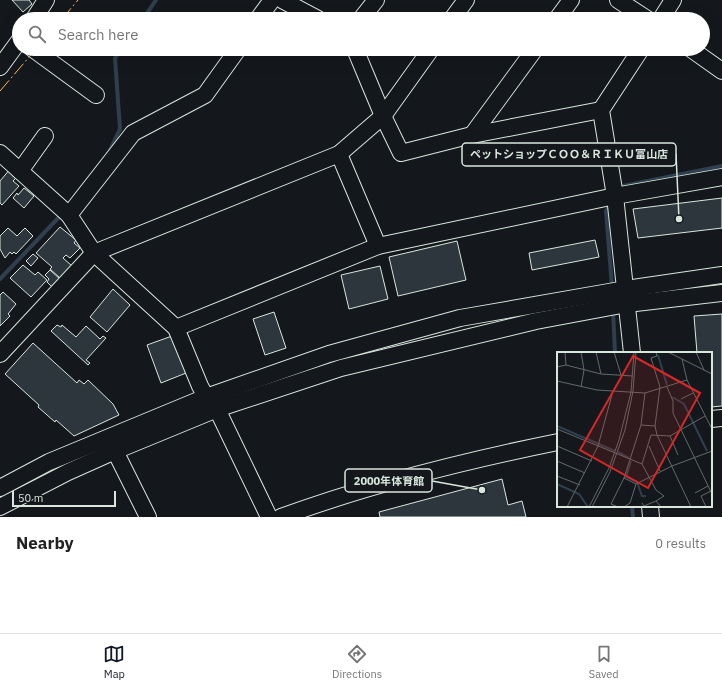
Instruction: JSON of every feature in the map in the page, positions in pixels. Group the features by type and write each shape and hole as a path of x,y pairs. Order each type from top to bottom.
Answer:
{"street":[{"path":"38,12 46,0"},
{"path":"263,12 272,0"},
{"path":"282,0 305,12"},
{"path":"367,12 376,0"},
{"path":"457,12 466,0"},
{"path":"562,12 571,0"},
{"path":"618,0 636,12"},
{"path":"665,12 673,0"},
{"path":"0,67 12,51"},
{"path":"43,56 96,95"},
{"path":"69,215 132,133 205,96 233,56"},
{"path":"358,56 383,116 401,153 472,135 601,110"},
{"path":"0,354 94,253 340,154 383,116 426,56"},
{"path":"472,135 530,56"},
{"path":"632,352 615,196 601,110 636,56"},
{"path":"701,56 722,71"},
{"path":"20,171 45,136"},
{"path":"0,153 69,215 94,253 176,328 200,386 206,397 217,409 268,517"},
{"path":"340,154 378,246"},
{"path":"176,328 378,246 615,196 722,177"},
{"path":"0,507 68,472 217,409 341,368 536,321 626,296 722,275"},
{"path":"0,488 49,462 206,397 329,354 460,318 626,296 722,293"},
{"path":"712,419 722,418"},
{"path":"280,517 385,482 505,452 557,442"},
{"path":"115,451 148,517"},
{"path":"650,507 651,517"}],"building":[{"path":"12,0 29,0 32,4 23,12"},
{"path":"11,168 19,175 13,181 19,186 2,205 0,203 0,181"},
{"path":"24,188 34,196 24,208 13,198"},
{"path":"722,198 722,228 638,238 633,209"},
{"path":"60,227 76,240 74,243 80,248 70,258 66,255 63,258 72,266 60,278 50,269 52,267 36,253"},
{"path":"8,228 17,236 25,228 33,236 16,254 14,252 12,254 10,252 5,258 0,249 0,236"},
{"path":"595,240 599,257 532,270 529,253"},
{"path":"457,241 466,280 398,296 389,257"},
{"path":"33,254 38,258 31,266 26,261"},
{"path":"23,265 35,275 38,272 47,280 31,297 10,278"},
{"path":"380,266 388,299 349,309 341,275"},
{"path":"50,270 60,279 52,287 47,282 49,279 45,275"},
{"path":"113,289 130,305 107,332 90,317"},
{"path":"3,292 16,304 8,314 10,316 0,326 0,295"},
{"path":"274,312 286,348 265,355 253,319"},
{"path":"722,314 722,406 712,407 712,352 697,352 694,316"},
{"path":"57,325 61,327 62,325 76,337 86,326 100,339 103,336 106,338 86,360 90,363 88,365 51,331"},
{"path":"172,336 186,373 161,383 147,345"},
{"path":"33,343 77,383 79,380 84,384 88,380 113,404 119,415 74,436 56,420 55,422 5,374"},
{"path":"502,479 508,505 522,501 526,517 380,517 379,512"}],"waterway":[{"path":"148,12 156,0"},
{"path":"110,150 120,129 115,58 117,56"},
{"path":"620,190 623,186 722,166"},
{"path":"611,204 606,211 612,287"},
{"path":"0,279 63,213"},
{"path":"613,310 615,352"},
{"path":"632,507 633,517"}],"power":[{"path":"68,12 78,0"},
{"path":"0,91 30,56"}],"place":[{"name":"ペットショップＣＯＯ＆ＲＩＫＵ富山店","path":"679,219"},
{"name":"2000年体育館","path":"482,490"}]}
